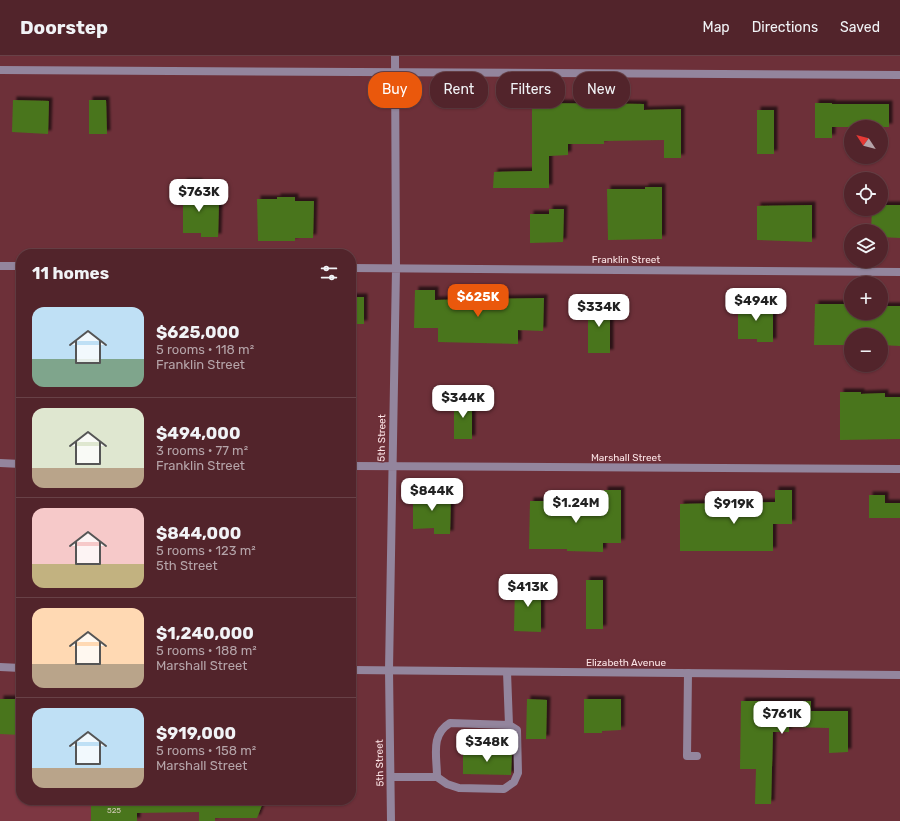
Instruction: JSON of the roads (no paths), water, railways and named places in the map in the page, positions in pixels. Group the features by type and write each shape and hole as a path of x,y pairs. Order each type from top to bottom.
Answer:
{"street":[{"name":"5th Street","path":"395,56 395,72"},
{"path":"0,70 368,73"},
{"path":"422,73 900,75"},
{"name":"5th Street","path":"391,821 389,670 391,467 396,269 395,108"},
{"path":"0,266 16,266"},
{"name":"Franklin Street","path":"356,268 900,272"},
{"path":"0,463 16,464"},
{"name":"Marshall Street","path":"356,466 900,468"},
{"path":"0,667 16,668"},
{"name":"Elizabeth Avenue","path":"356,670 900,675"},
{"path":"507,672 509,725"},
{"path":"688,673 687,756 697,756"},
{"path":"391,777 437,777 447,784 459,788 504,789 514,782 518,773 517,730 509,725 450,723 443,728 436,738 437,777"}]}
